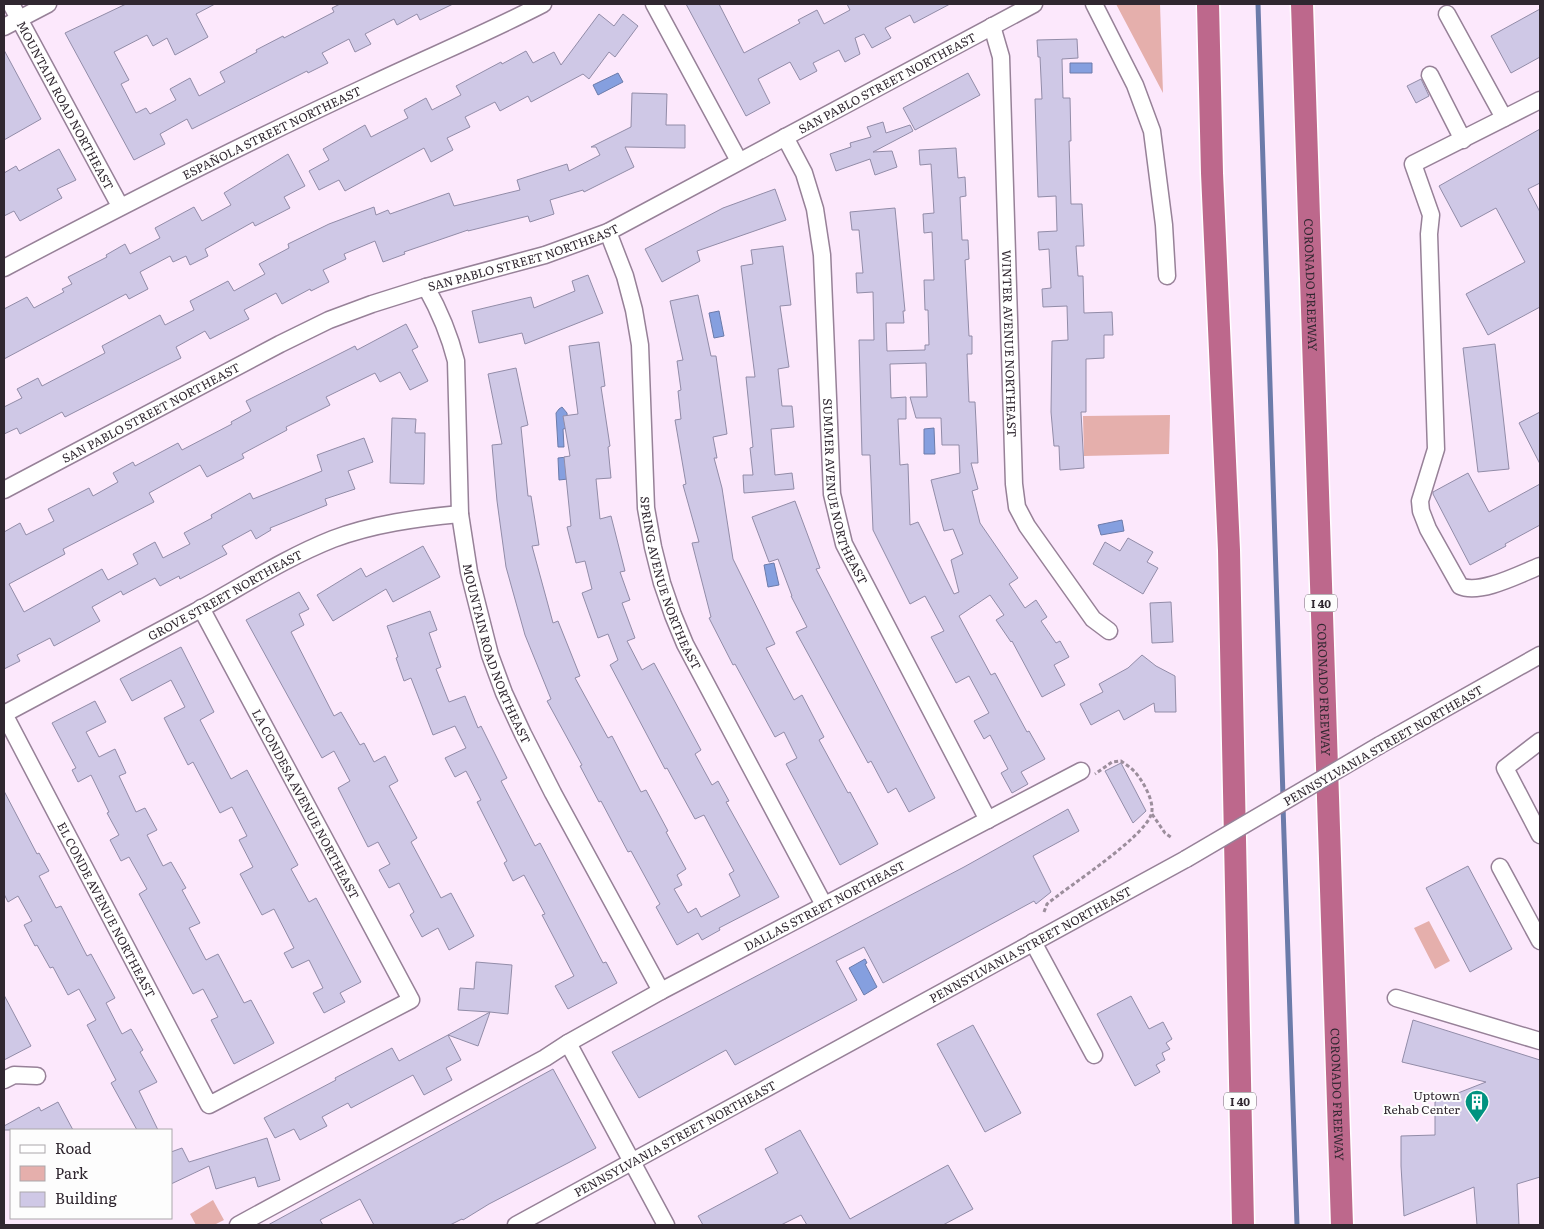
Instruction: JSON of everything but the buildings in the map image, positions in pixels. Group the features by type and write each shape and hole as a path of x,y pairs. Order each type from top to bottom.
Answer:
{"highway":[{"name":"I 40","path":"1208,4 1212,173 1229,550 1243,1225"},
{"name":"CORONADO FREEWAY","path":"1302,4 1342,1225"}],"street":[{"name":"MOUNTAIN ROAD NORTHEAST","path":"11,4 120,206"},
{"path":"4,27 48,4"},
{"name":"ESPAÑOLA STREET NORTHEAST","path":"4,268 120,206 373,83 500,26 543,4"},
{"path":"654,4 739,162"},
{"name":"SAN PABLO STREET NORTHEAST","path":"4,490 271,348 329,320 372,304 545,254 608,232 1034,4"},
{"path":"1094,4 1135,85 1152,131 1164,225 1166,276"},
{"path":"1447,14 1504,118"},
{"name":"WINTER AVENUE NORTHEAST","path":"992,26 1001,57 1014,484 1017,507 1027,526 1093,619 1109,630"},
{"path":"1430,75 1462,140"},
{"path":"1540,100 1413,164 1431,214 1429,234 1436,450 1420,501 1421,511 1428,529 1460,586 1473,589 1540,566"},
{"name":"SUMMER AVENUE NORTHEAST","path":"784,137 804,173 815,209 822,254 832,494 842,536 848,553 988,820"},
{"name":"SPRING AVENUE NORTHEAST","path":"608,232 625,276 634,310 640,346 646,508 662,583 685,644 824,905"},
{"name":"MOUNTAIN ROAD NORTHEAST","path":"426,287 441,313 456,361 460,514 469,572 490,655 504,693 553,793 661,991"},
{"name":"GROVE STREET NORTHEAST","path":"4,714 293,557 334,539 377,526 425,517 460,514"},
{"name":"LA CONDESA AVENUE NORTHEAST","path":"201,608 411,1000 209,1105"},
{"name":"PENNSYLVANIA STREET NORTHEAST","path":"516,1225 1186,859 1380,745 1540,655"},
{"name":"EL CONDE AVENUE NORTHEAST","path":"4,714 209,1105"},
{"path":"1540,741 1505,768 1540,835"},
{"name":"DALLAS STREET NORTHEAST","path":"238,1225 536,1063 661,991 988,820 1085,774"},
{"path":"1500,866 1540,939"},
{"path":"1033,942 1094,1055"},
{"path":"1396,998 1540,1041"},
{"path":"568,1043 666,1225"},
{"path":"4,1080 14,1075 37,1076"}],"path":[{"path":"1085,774 1112,762 1122,762 1134,771 1150,795 1152,814 1165,833 1172,838"},
{"path":"1044,912 1047,904 1143,829 1152,814"}],"green space":[{"path":"1116,4 1160,4 1163,93"},
{"path":"1170,415 1169,454 1084,456 1083,416"},
{"path":"1429,921 1450,961 1435,969 1414,928"},
{"path":"213,1200 224,1220 214,1225 196,1225 190,1214"}],"water":[{"path":"1070,63 1092,63 1092,73 1070,73"},
{"path":"618,73 623,82 598,95 593,85"},
{"path":"719,311 724,336 714,338 709,313"},
{"path":"562,407 567,413 568,428 563,429 564,447 558,447 556,413"},
{"path":"934,428 935,454 924,454 924,429"},
{"path":"567,457 568,479 559,480 558,458"},
{"path":"1122,520 1124,531 1101,535 1098,525"},
{"path":"774,563 779,585 768,587 764,565"},
{"path":"865,959 867,963 865,964 877,987 864,995 849,968"}],"waterway":[{"path":"1258,4 1283,797"},
{"path":"1283,806 1297,1225"}],"place":[{"name":"Uptown Rehab Center","path":"1477,1123"}]}
